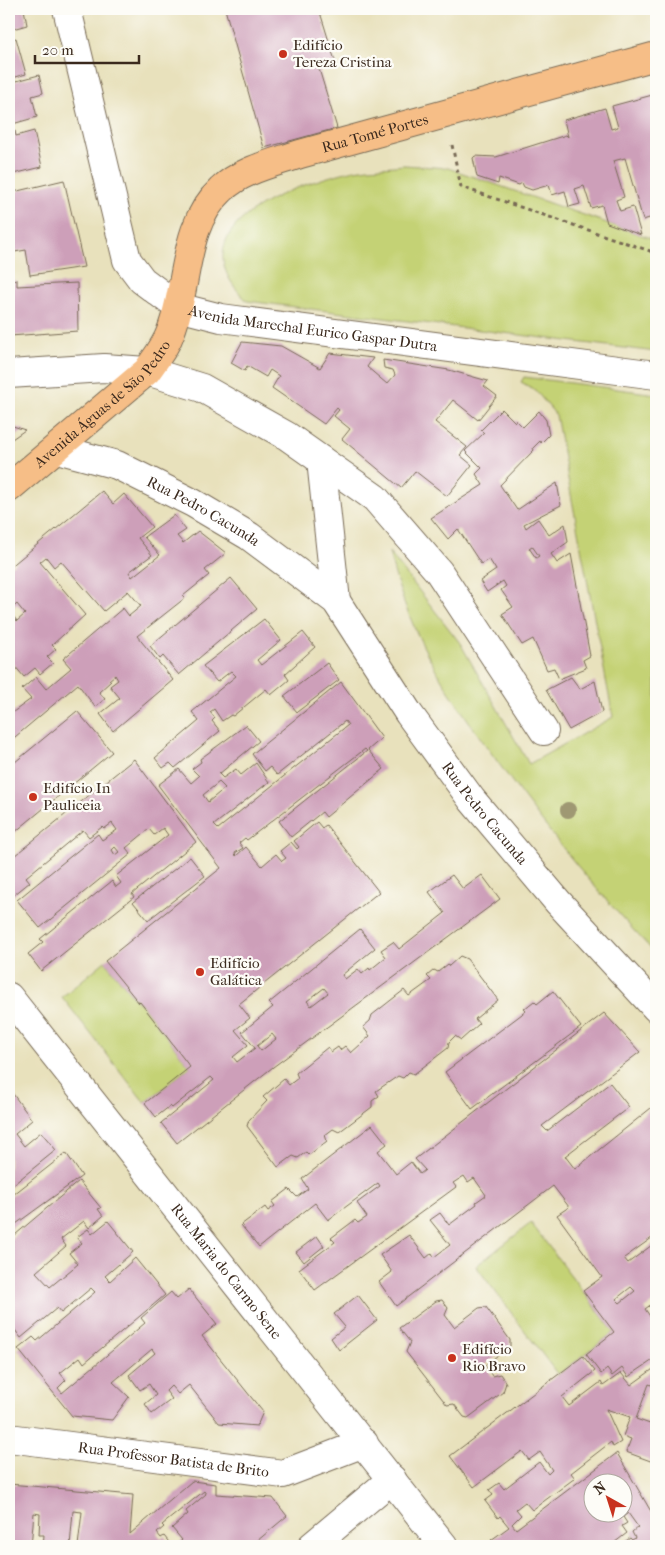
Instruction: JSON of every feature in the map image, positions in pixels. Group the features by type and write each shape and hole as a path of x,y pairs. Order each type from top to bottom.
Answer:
{"main road":[{"name":"Rua Tomé Portes","path":"178,306 192,236 205,207 221,189 244,174 300,154 656,56"},
{"name":"Avenida Águas de São Pedro","path":"9,488 148,370 171,332 178,306"}],"street":[{"name":"Avenida Marechal Eurico Gaspar Dutra","path":"67,9 127,260 142,280 178,306 221,318 656,375"},
{"path":"9,374 104,368 148,370 202,388 287,436 375,498 439,572 544,731"},
{"name":"Rua Pedro Cacunda","path":"56,449 117,465 193,503 250,536 336,601 409,714 472,800 558,902 656,1008"},
{"name":"Rua Pedro Cacunda","path":"321,460 336,601"},
{"name":"Rua Maria do Carmo Sene","path":"9,997 444,1546"},
{"name":"Rua Professor Batista de Brito","path":"9,1438 283,1474 364,1443"},
{"path":"312,1546 392,1479"}],"path":[{"path":"446,113 461,187 656,253"}],"green space":[{"path":"404,165 448,168 656,240 656,352 247,301 227,274 223,251 232,230 250,213 275,198 302,186 330,177 360,169"},
{"path":"524,377 656,394 656,954 595,887 557,840 466,717 421,642 399,587 389,552 460,643 529,764 613,717 556,415 535,390 521,382"},
{"path":"105,961 138,1003 140,1002 190,1067 145,1103 62,997"},
{"path":"531,1223 614,1332 558,1375 476,1266"}],"building":[{"path":"9,9 24,9 27,25 9,30"},
{"path":"225,9 319,9 336,64 319,69 337,128 264,148"},
{"path":"16,38 26,74 9,79 9,40"},
{"path":"39,75 43,93 32,96 37,117 9,125 9,83"},
{"path":"656,94 656,216 643,220 625,158 613,161 624,197 616,200 620,211 633,207 641,235 607,223 602,205 591,208 584,186 575,189 580,204 569,207 565,191 552,195 549,185 532,190 524,187 522,183 519,185 499,178 498,184 477,177 473,158 475,156 496,157 566,135 568,137 564,120 605,108 611,129 618,127 612,106"},
{"path":"9,127 11,132 15,131 16,136 34,131 42,167 9,175"},
{"path":"64,180 84,267 30,275 26,250 9,253 9,193"},
{"path":"17,280 17,286 77,283 78,331 10,336 9,281"},
{"path":"242,342 281,346 320,368 330,353 373,358 367,367 387,384 395,375 393,370 384,368 383,360 449,370 488,381 484,386 497,396 478,420 453,400 435,422 467,447 460,455 472,465 447,496 415,471 401,488 342,439 350,429 334,416 339,410 337,408 324,424 272,388 279,376 270,370 266,377 247,366 245,371 231,363"},
{"path":"9,403 12,403 10,425 25,430 9,441"},
{"path":"502,409 523,427 539,411 546,420 549,435 533,448 534,450 500,485 517,510 557,483 561,505 524,524 526,528 538,519 549,535 565,524 568,542 551,554 557,563 571,554 590,656 583,660 586,668 559,679 554,668 547,670 533,639 522,645 502,614 513,607 501,590 506,586 503,581 487,592 480,581 496,570 489,559 481,564 458,529 448,539 431,518 483,485 476,474 482,468 465,451 484,433 481,430","holes":["532,546 539,556 536,558 529,548"]},
{"path":"102,491 113,504 124,494 152,527 138,538 152,555 129,572 132,577 160,555 144,537 174,515 186,530 177,536 183,543 198,531 226,553 205,570 209,575 183,596 185,598 137,636 173,680 113,731 100,714 120,698 110,686 118,680 115,675 99,692 105,699 95,707 78,684 9,742 9,715 31,699 22,689 36,677 46,689 71,668 63,659 123,608 129,616 141,606 128,591 104,611 61,561 54,567 46,557 40,562 85,615 52,645 56,649 47,657 53,663 40,674 35,668 24,677 9,659 9,611 9,568","holes":["17,604 25,614 17,621 9,611"]},
{"path":"231,578 257,609 179,675 163,656 160,659 150,646"},
{"path":"264,619 281,640 257,660 261,665 303,632 315,647 285,674 289,680 271,695 266,689 233,716 231,715 222,721 214,709 210,712 215,718 212,721 220,731 175,768 170,763 163,768 155,758 199,721 192,712 236,676 231,671 217,682 203,666"},
{"path":"327,663 339,680 297,712 284,696"},
{"path":"571,677 580,689 595,681 602,712 569,730 546,690"},
{"path":"341,682 382,738 368,750 384,769 326,817 322,812 291,837 279,821 367,751 365,749 247,840 245,838 239,843 243,848 235,853 236,856 246,847 262,866 276,854 282,861 286,858 280,851 291,842 297,849 299,847 294,841 317,822 322,828 326,825 379,892 239,1004 250,1018 235,1030 248,1045 233,1057 237,1062 255,1048 242,1032 273,1007 269,1003 360,929 375,948 342,975 345,979 358,969 362,974 369,968 370,970 386,957 381,950 393,942 399,949 445,913 429,892 452,875 463,889 482,875 500,899 273,1067 177,1143 161,1123 214,1080 211,1077 172,1108 170,1106 156,1117 145,1103 190,1067 140,1002 105,961 221,868 158,785 179,769 191,783 199,776 192,769 201,762 200,759 246,725 259,741 219,774 223,778 236,769 241,775 256,763 269,782 214,825 218,829 348,725 345,721 277,775 270,767 265,771 252,754","holes":["219,782 225,788 208,802 203,795","324,988 328,993 311,1006 307,1001","272,1034 276,1039 261,1051 257,1046"]},
{"name":"Edifício In Pauliceia","path":"77,711 112,752 9,837 9,767"},
{"path":"134,759 196,842 132,894 134,897 41,971 28,954 43,942 40,939 112,881 116,887 121,883 116,876 168,835 163,828 154,835 149,829 126,848 131,854 40,928 17,900 98,834 102,840 117,830 112,823 104,829 102,827 89,837 83,830 26,877 30,882 9,899 9,860","holes":["115,847 119,852 115,855 112,850"]},
{"path":"190,857 205,876 148,920 133,902"},
{"path":"460,956 467,959 498,1000 475,1019 479,1024 461,1040 455,1036 449,1042 448,1048 414,1074 409,1072 403,1078 398,1076 376,1091 379,1096 372,1101 372,1107 339,1132 333,1129 325,1135 327,1141 309,1155 306,1152 298,1158 293,1156 278,1167 247,1126 249,1120 267,1101 263,1097 284,1079 289,1085 298,1078 296,1073 328,1047 331,1052 338,1047 340,1050 345,1046 351,1053 370,1036 363,1027 370,1021 372,1015 404,990 409,996 431,980 427,976 434,970 438,972 448,964 449,966"},
{"path":"553,991 581,1027 472,1109 445,1072 526,1011 524,1009 534,1001 537,1004"},
{"path":"604,1013 640,1052 542,1126 547,1131 610,1083 629,1107 565,1156 575,1169 656,1104 656,1235 624,1258 628,1263 656,1242 656,1301 645,1309 656,1325 656,1358 628,1377 622,1368 612,1376 607,1369 601,1374 586,1354 614,1332 583,1291 602,1277 557,1215 569,1207 553,1186 396,1306 379,1282 392,1272 380,1255 409,1235 426,1258 432,1253 434,1257 450,1245 430,1220 440,1213 449,1225 477,1204 476,1202 486,1195 474,1178 468,1182 464,1176 453,1183 456,1187 315,1290 299,1269 335,1242 331,1238 355,1220 358,1223 367,1217 357,1203 380,1186 378,1183 328,1220 315,1203 259,1247 241,1225 265,1207 268,1211 275,1206 272,1202 289,1189 297,1197 308,1189 302,1179 372,1125 387,1144 378,1151 396,1174 411,1162 420,1174 425,1170 415,1159","holes":["631,1287 635,1291 620,1303 616,1299"]},
{"path":"10,1090 32,1120 15,1134 24,1146 41,1132 56,1150 9,1188"},
{"path":"66,1153 82,1176 9,1229 9,1198"},
{"path":"79,1181 101,1208 98,1209 103,1216 89,1228 84,1221 61,1239 66,1246 36,1272 50,1287 78,1264 69,1253 82,1243 77,1237 88,1229 92,1234 108,1221 133,1252 105,1276 110,1281 135,1258 165,1295 84,1363 80,1357 60,1373 66,1380 58,1388 62,1393 145,1323 141,1318 171,1292 177,1299 189,1289 217,1324 202,1336 263,1412 257,1426 219,1423 189,1385 178,1394 171,1386 166,1391 172,1399 152,1414 145,1404 156,1395 149,1384 140,1390 129,1375 155,1353 152,1349 113,1382 129,1397 112,1420 72,1416 18,1349 33,1337 37,1341 95,1292 91,1288 61,1313 57,1308 21,1338 9,1322 9,1240"},
{"path":"317,1236 324,1246 304,1262 296,1252"},
{"path":"358,1295 377,1320 339,1350 331,1338 345,1327 334,1314"},
{"name":"Edifício Rio Bravo","path":"442,1300 448,1308 445,1315 454,1327 479,1308 486,1307 510,1340 510,1346 485,1365 492,1376 500,1374 506,1383 503,1392 468,1418 464,1417 454,1404 447,1405 406,1352 410,1342 399,1328 436,1301"},
{"path":"583,1356 595,1371 562,1397 569,1406 601,1382 603,1386 621,1373 631,1385 656,1367 656,1387 649,1384 636,1419 650,1424 656,1407 656,1463 626,1452 631,1439 623,1436 630,1417 606,1409 621,1442 613,1447 611,1442 571,1473 575,1478 532,1510 525,1502 516,1509 521,1515 512,1524 516,1529 582,1479 582,1522 627,1523 622,1526 627,1533 610,1546 495,1546 491,1540 509,1527 500,1516 498,1518 485,1501 493,1495 489,1490 499,1483 504,1489 539,1462 548,1474 552,1470 540,1452 529,1460 522,1451 474,1487 450,1456"},
{"path":"617,1453 628,1472 592,1472"},
{"path":"632,1479 656,1520 656,1546 619,1546 630,1538 632,1540 635,1538 632,1532 638,1527 632,1519"},
{"path":"192,1481 216,1484 216,1494 273,1498 287,1516 251,1546 176,1546 182,1540 172,1528 188,1514 186,1511 206,1494 204,1491 162,1525 164,1527 157,1533 161,1538 164,1536 172,1546 78,1546 82,1512 73,1511 70,1546 43,1546 44,1535 39,1535 40,1514 34,1513 31,1546 9,1546 9,1484 133,1495 130,1534"},
{"path":"656,1492 656,1507 651,1505"}],"place":[{"name":"Edifício Tereza Cristina","path":"283,54"},
{"name":"Edifício In Pauliceia","path":"33,797"},
{"name":"Edifício Galática","path":"200,972"},
{"name":"Edifício Rio Bravo","path":"452,1358"}]}
